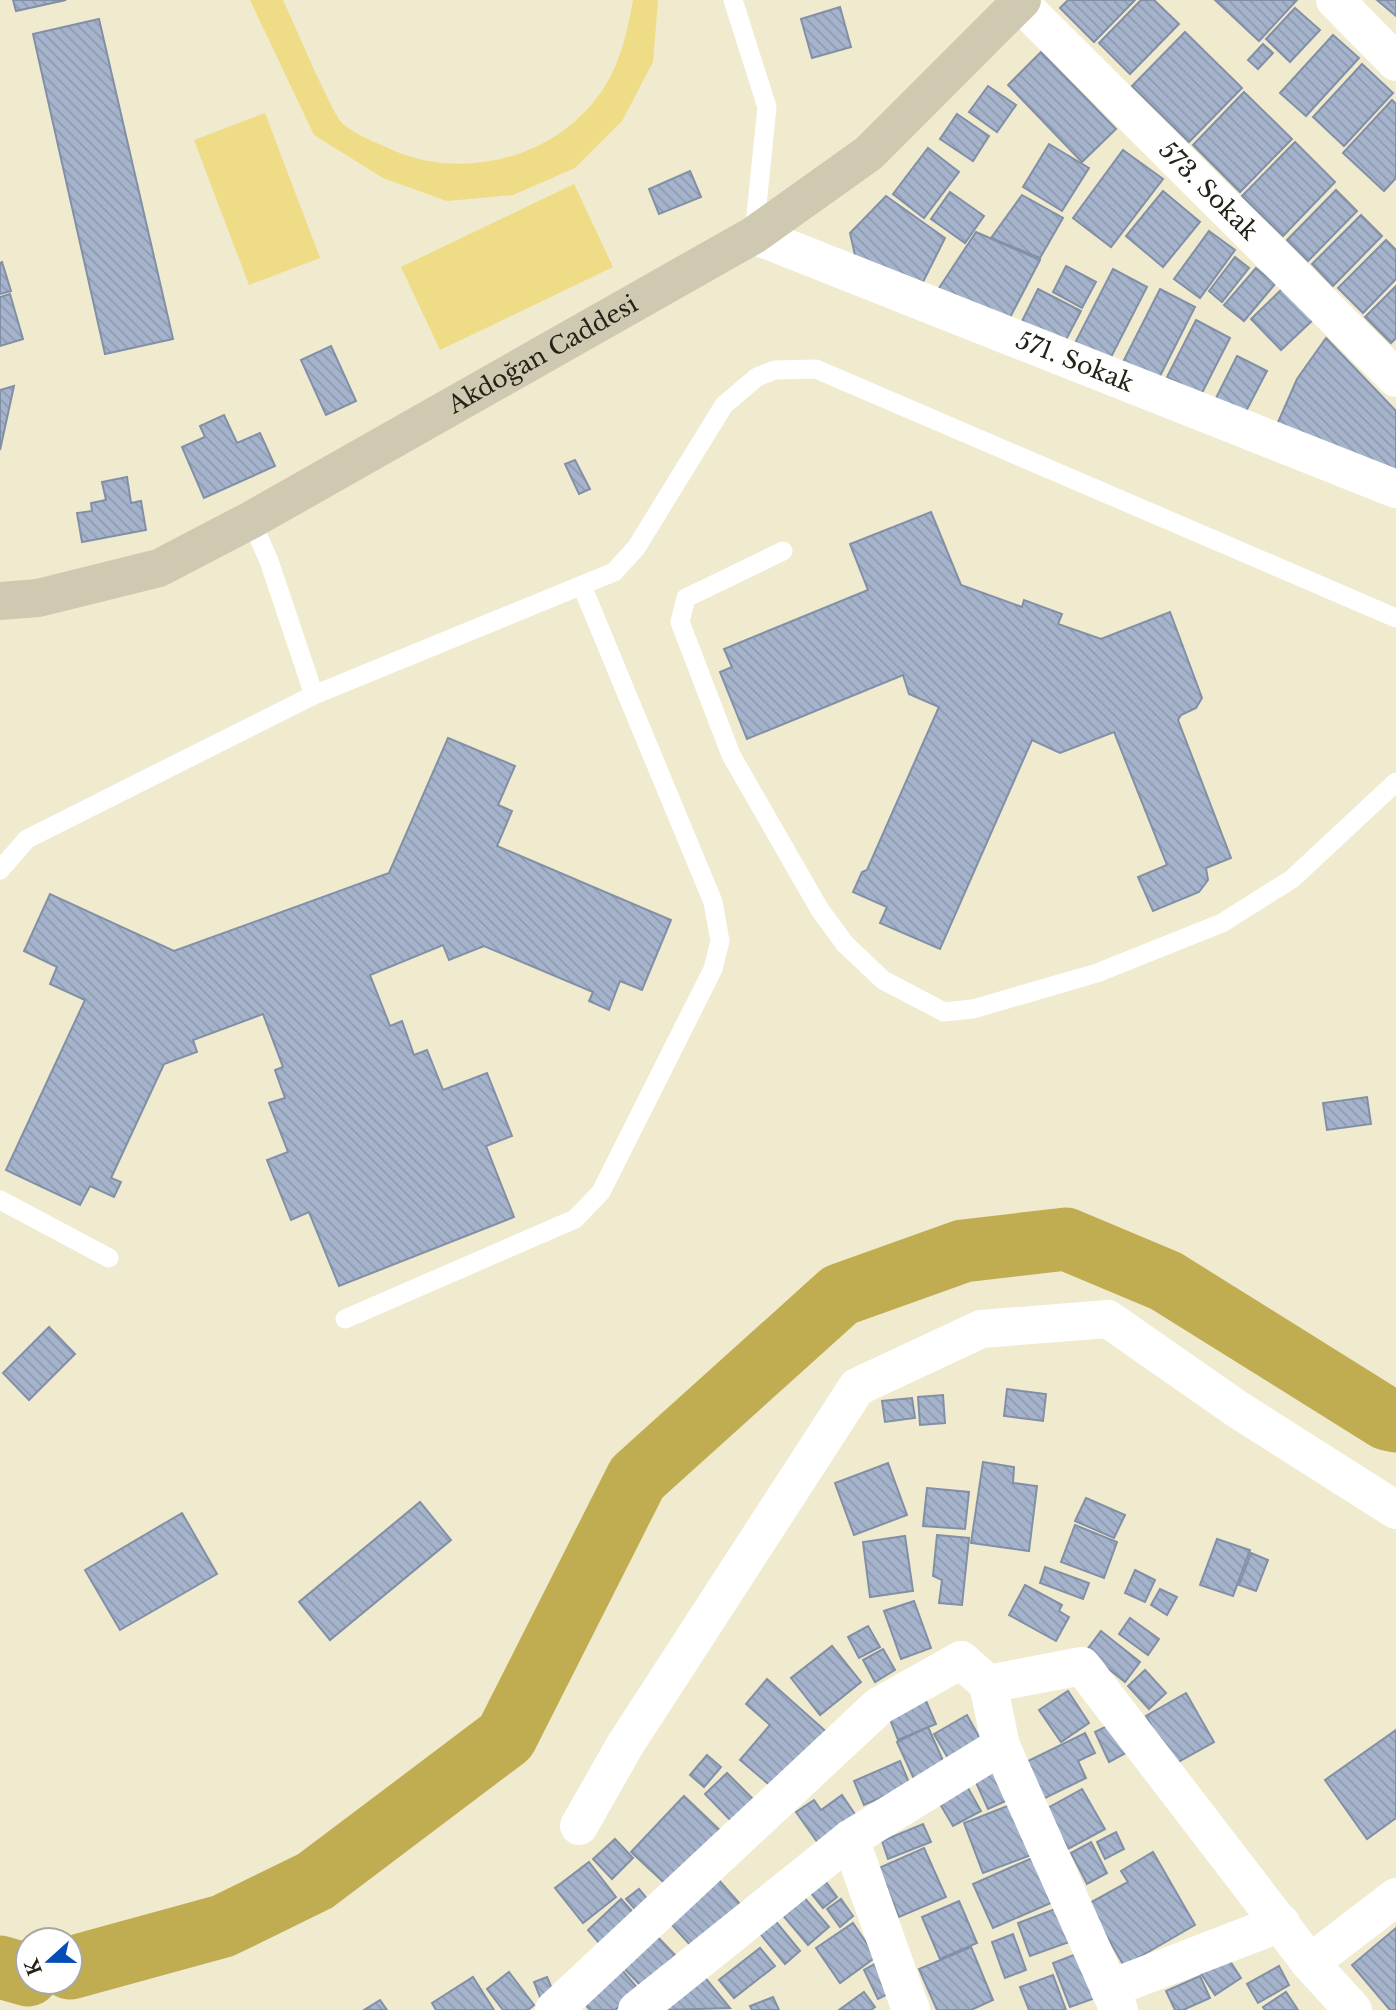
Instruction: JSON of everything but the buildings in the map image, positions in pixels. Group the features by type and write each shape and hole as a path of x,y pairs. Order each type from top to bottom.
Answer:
{"main road":[{"name":"Akdoğan Caddesi","path":"0,601 64,593 159,568 251,520 754,235 869,153 1021,1"}],"street":[{"path":"1335,0 1396,62"},
{"name":"573. Sokak","path":"1021,1 1396,378"},
{"name":"571. Sokak","path":"754,235 1396,489"},
{"path":"579,1826 625,1745 857,1387 981,1329 1108,1319 1237,1409 1396,1510"},
{"path":"554,2010 878,1706 961,1660 988,1684 1000,1746 1114,2000 1281,1923"},
{"path":"988,1684 1082,1666 1310,1963 1353,2010"},
{"path":"637,2010 850,1839 1000,1746"},
{"path":"850,1839 911,2010"},
{"path":"1310,1963 1396,1898"}],"lane":[{"path":"733,0 767,107 754,235"},
{"path":"0,870 27,839 314,695 614,572 636,548 724,405 757,377 775,370 817,369 1396,618"},
{"path":"251,520 269,561 314,695"},
{"path":"783,551 686,597 680,622 732,755 820,910 845,944 883,980 944,1012 973,1009 1097,973 1222,923 1292,879 1396,782"},
{"path":"345,1319 575,1219 601,1192 713,969 720,941 713,902 582,586"},
{"path":"0,1200 109,1258"}],"shaded area":[{"path":"250,0 283,0 322,86 343,124 390,149 419,159 479,163 509,157 537,146 563,131 586,110 611,76 623,44 633,0 658,0 653,62 622,121 575,168 513,195 447,201 383,178 314,135"},
{"path":"265,113 320,258 249,285 194,140"},
{"path":"574,184 613,267 440,350 401,267"}],"waterway":[{"path":"84,1964 223,1926 315,1881 506,1737 637,1478 840,1295 963,1251 1066,1239 1166,1281 1387,1419 1396,1421"},
{"path":"0,1967 14,1971"}]}
